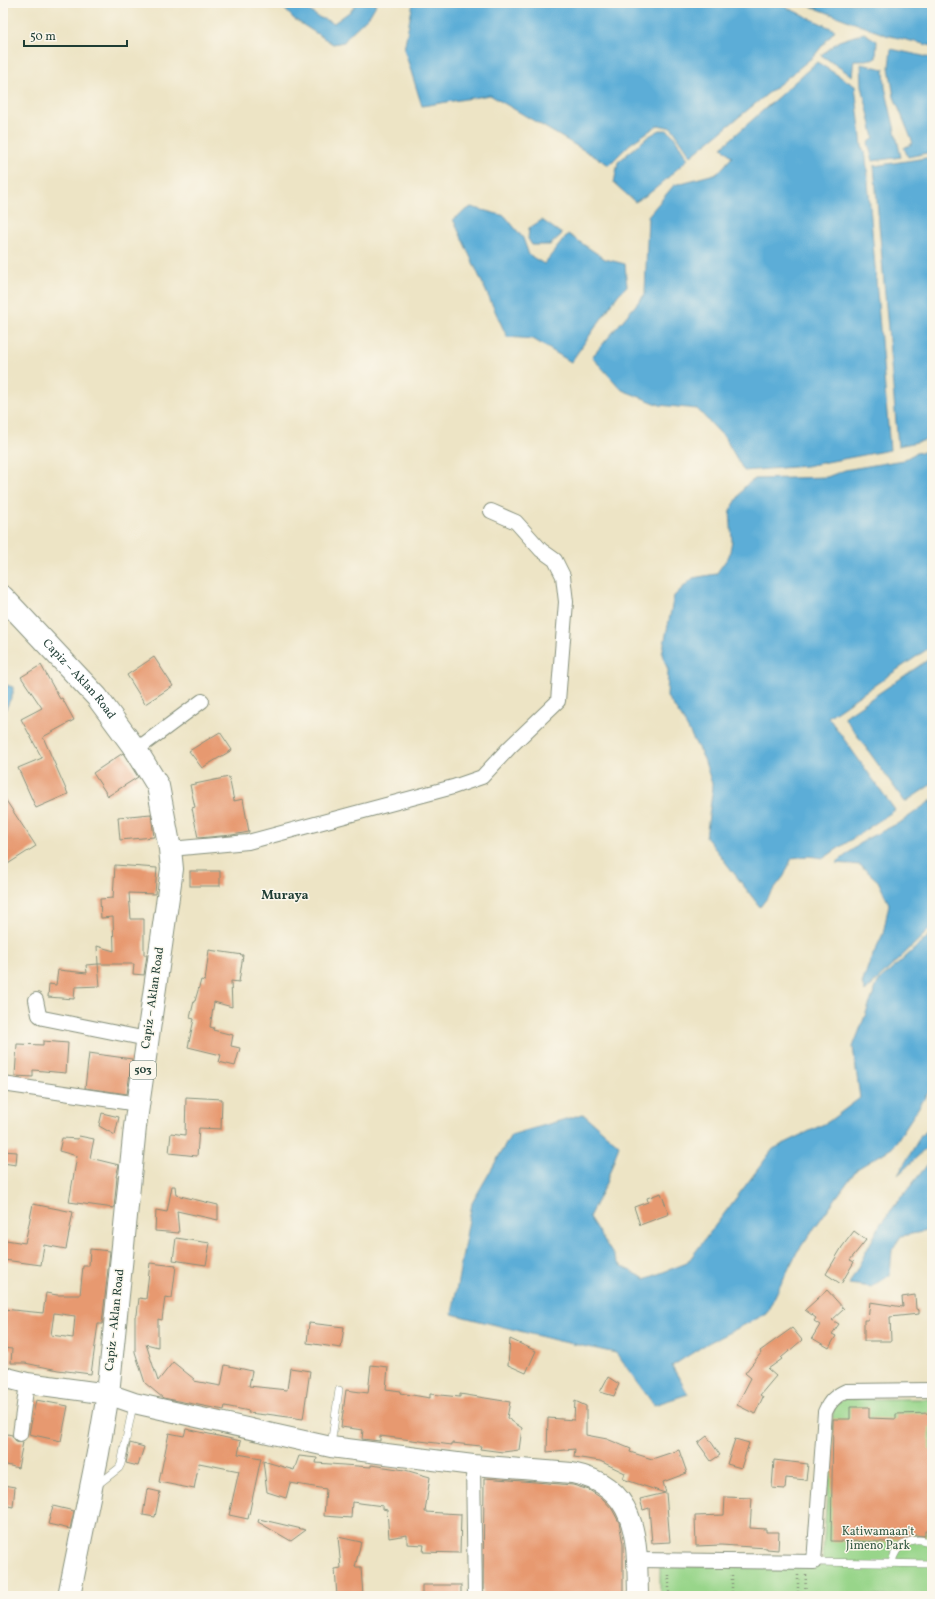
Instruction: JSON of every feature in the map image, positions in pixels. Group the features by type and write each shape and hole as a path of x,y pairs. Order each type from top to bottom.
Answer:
{"main road":[{"name":"Capiz – Aklan Road","path":"3,597 97,697 136,750 158,786 170,849 172,868 138,1104 108,1394 98,1453 69,1596"},
{"path":"3,1377 27,1383 108,1394 134,1403 331,1447 473,1465 572,1473 585,1476 597,1481 616,1495 629,1515 634,1530 638,1596"}],"street":[{"path":"170,849 248,842 453,787 482,777 510,747 558,702 566,602 563,576 555,560 541,550 516,522 491,511"},
{"path":"136,750 202,701"},
{"path":"36,1000 39,1014 43,1018 147,1039"},
{"path":"3,1084 138,1104"},
{"path":"20,1434 27,1383"},
{"path":"637,1560 732,1561 806,1566 825,1412 829,1402 837,1395 846,1391 932,1390"},
{"path":"473,1465 475,1596"}],"lane":[{"path":"331,1447 339,1390"},
{"path":"89,1492 121,1464 134,1403"},
{"path":"892,1563 893,1557 899,1548 908,1542 918,1540 932,1545"},
{"path":"806,1566 892,1563 932,1564"}],"path":[{"path":"732,1561 732,1596"},
{"path":"798,1596 806,1566"},
{"path":"806,1566 806,1596"},
{"path":"669,1572 669,1596"}],"green space":[{"name":"Katiwamaan't Jimeno Park","path":"844,1399 932,1399 932,1596 660,1596 660,1566 822,1566 833,1412 835,1405"}],"water":[{"path":"279,3 299,3 318,17 334,23 352,10 356,3 377,3 370,15 350,34 344,42 333,44 294,19"},
{"path":"413,3 777,3 835,30 814,56 691,156 672,128 658,125 630,144 609,165 490,95 422,106 404,49"},
{"path":"802,3 921,3 932,5 932,46 886,35"},
{"path":"864,33 877,41 876,58 854,60 852,76 821,55 839,41"},
{"path":"891,49 932,58 932,152 908,157 904,148 913,143 894,97 889,67"},
{"path":"817,62 855,86 862,146 866,157 890,450 806,466 744,471 725,438 697,409 660,405 622,390 592,357 645,294 648,216 674,185 718,173 732,157 722,147"},
{"path":"861,64 884,69 885,87 901,157 873,161 868,143 874,138 862,86"},
{"path":"660,130 667,130 673,135 688,159 656,188 635,202 614,183 618,162 649,136"},
{"path":"932,157 932,439 898,446 874,166"},
{"path":"471,207 505,216 523,238 529,255 544,264 568,234 605,259 625,264 627,286 618,295 571,362 533,339 507,337 453,219"},
{"path":"542,220 562,234 550,245 532,245 528,239 529,228"},
{"path":"932,451 932,646 828,717 895,810 824,858 808,856 792,858 784,876 760,907 706,837 713,787 704,759 682,718 667,697 668,670 662,654 674,596 693,578 716,574 729,556 732,541 730,511 745,486 755,479 827,477 845,470 903,460 916,453"},
{"path":"932,657 932,784 905,802 844,717"},
{"path":"3,684 13,687 13,694 3,714"},
{"path":"932,800 932,927 865,992 862,984 870,961 883,934 889,904 878,881 860,865 836,863 866,839 901,822"},
{"path":"932,933 932,1087 892,1148 857,1169 797,1252 766,1314 708,1343 672,1366 688,1394 654,1405 616,1353 559,1341 452,1314 472,1203 511,1135 583,1114 619,1145 606,1183 589,1217 619,1264 645,1279 687,1263 773,1149 828,1122 860,1098 853,1047 878,982"},
{"path":"932,1123 932,1143 898,1175 920,1137"},
{"path":"932,1159 932,1230 901,1236 892,1250 890,1275 872,1287 849,1284 881,1223"}],"building":[{"path":"154,657 173,686 145,704 127,675"},
{"path":"41,665 60,699 62,698 74,720 43,737 68,794 36,808 18,768 42,758 21,719 42,708 21,677"},
{"path":"220,732 232,750 202,768 189,751"},
{"path":"123,753 138,777 108,796 93,773"},
{"path":"229,777 234,801 243,799 249,832 198,838 192,808 195,807 190,785"},
{"path":"3,796 36,846 3,867"},
{"path":"151,814 154,837 120,840 118,817"},
{"path":"115,865 157,868 155,894 129,893 131,919 144,919 144,955 147,955 144,975 133,974 134,964 98,964 97,946 114,951 113,917 101,918 100,899 113,898"},
{"path":"190,871 220,871 220,886 190,886"},
{"path":"209,950 243,955 239,982 231,981 232,1007 214,1002 210,1027 214,1028 213,1030 233,1035 231,1046 240,1048 235,1066 219,1062 221,1055 188,1047 194,1019 190,1018 201,980 205,981"},
{"path":"98,964 100,986 75,987 74,999 48,997 49,984 56,985 58,970 87,973 86,965"},
{"path":"43,1041 68,1043 66,1073 33,1070 33,1077 15,1076 17,1044 43,1045"},
{"path":"89,1053 132,1059 127,1094 85,1088"},
{"path":"186,1097 222,1099 221,1129 199,1128 197,1156 169,1153 171,1133 185,1135"},
{"path":"102,1113 119,1117 115,1135 99,1126"},
{"path":"79,1136 94,1139 90,1158 119,1165 116,1177 114,1208 69,1202 77,1156 59,1151 62,1138 78,1139"},
{"path":"3,1151 17,1152 16,1165 3,1163"},
{"path":"172,1186 175,1186 176,1195 218,1205 218,1220 177,1211 179,1233 155,1231 156,1210 167,1212"},
{"path":"661,1193 669,1214 640,1225 634,1207 648,1202 647,1198"},
{"path":"33,1204 73,1212 66,1249 44,1245 41,1265 4,1260 6,1240 25,1243"},
{"path":"854,1231 866,1240 850,1260 854,1262 841,1284 826,1274 842,1247"},
{"path":"176,1238 210,1243 206,1265 173,1260"},
{"path":"90,1249 110,1251 102,1324 98,1324 91,1374 58,1370 25,1363 11,1363 12,1349 3,1348 3,1309 43,1313 46,1293 57,1295 80,1295 83,1266 89,1266","holes":["54,1313 75,1316 73,1338 51,1335"]},
{"path":"150,1263 176,1266 172,1298 165,1297 162,1320 158,1319 158,1347 146,1344 158,1381 173,1362 194,1379 194,1381 221,1386 225,1365 252,1371 249,1386 287,1390 290,1368 310,1371 303,1419 248,1413 249,1411 225,1406 224,1410 163,1398 145,1383 135,1352 135,1316 137,1315 139,1298 146,1299"},
{"path":"827,1290 844,1309 832,1320 839,1324 832,1334 836,1336 829,1348 812,1338 820,1325 814,1321 816,1318 805,1310"},
{"path":"915,1295 916,1309 919,1310 919,1314 890,1317 891,1341 864,1341 864,1320 868,1320 870,1302 903,1307 902,1297"},
{"path":"309,1323 344,1327 341,1348 307,1343"},
{"path":"792,1328 802,1340 781,1358 782,1359 768,1369 776,1376 760,1395 763,1397 755,1414 737,1405 751,1378 745,1373 761,1353 760,1351"},
{"path":"510,1339 536,1351 526,1373 508,1365"},
{"path":"371,1365 388,1367 386,1389 401,1391 400,1393 430,1398 430,1394 460,1397 460,1394 510,1402 507,1418 522,1428 519,1450 503,1452 480,1449 481,1446 452,1443 452,1445 380,1436 380,1441 362,1439 363,1430 341,1427 346,1390 368,1393"},
{"path":"608,1377 619,1384 614,1396 600,1392"},
{"path":"36,1400 68,1406 61,1441 29,1434"},
{"path":"575,1401 586,1406 586,1435 607,1439 631,1449 630,1452 652,1459 679,1450 687,1473 663,1482 666,1493 670,1542 652,1543 649,1508 643,1510 640,1499 665,1493 623,1479 625,1473 600,1461 574,1457 575,1449 547,1452 548,1418 574,1420"},
{"path":"850,1407 869,1407 869,1418 896,1419 896,1414 932,1413 932,1427 929,1427 929,1450 932,1450 932,1520 931,1531 925,1531 925,1536 913,1535 904,1538 889,1539 889,1542 831,1541 833,1419 850,1419"},
{"path":"186,1429 241,1441 238,1454 261,1458 248,1519 229,1515 239,1471 199,1463 194,1489 159,1482 169,1433 184,1436"},
{"path":"3,1433 12,1435 18,1442 23,1442 18,1468 3,1464"},
{"path":"707,1436 720,1455 711,1461 698,1443"},
{"path":"735,1439 749,1443 741,1468 727,1464"},
{"path":"130,1443 144,1447 138,1466 126,1463"},
{"path":"299,1456 317,1458 316,1463 371,1467 371,1465 405,1470 430,1477 425,1512 461,1514 460,1553 423,1552 424,1545 407,1544 407,1535 389,1538 387,1510 383,1509 383,1506 352,1502 351,1518 324,1516 326,1489 290,1483 286,1498 267,1492 263,1461 294,1470"},
{"path":"774,1460 808,1464 806,1480 786,1478 785,1489 772,1488"},
{"path":"484,1478 573,1485 589,1490 603,1499 612,1509 619,1522 623,1544 623,1596 599,1596 599,1594 577,1596 483,1596"},
{"path":"3,1485 15,1487 13,1507 3,1505"},
{"path":"147,1489 160,1492 155,1517 143,1515"},
{"path":"725,1497 752,1498 750,1528 766,1529 766,1532 779,1532 778,1550 721,1545 696,1546 695,1516 724,1515"},
{"path":"53,1506 74,1511 70,1529 48,1524"},
{"path":"259,1519 306,1530 291,1541 258,1522"},
{"path":"338,1537 361,1542 355,1567 361,1567 363,1596 337,1596 335,1569 341,1568"},
{"path":"422,1585 461,1585 461,1596 422,1596"}],"district":[{"name":"Muraya","path":"285,896"}]}
